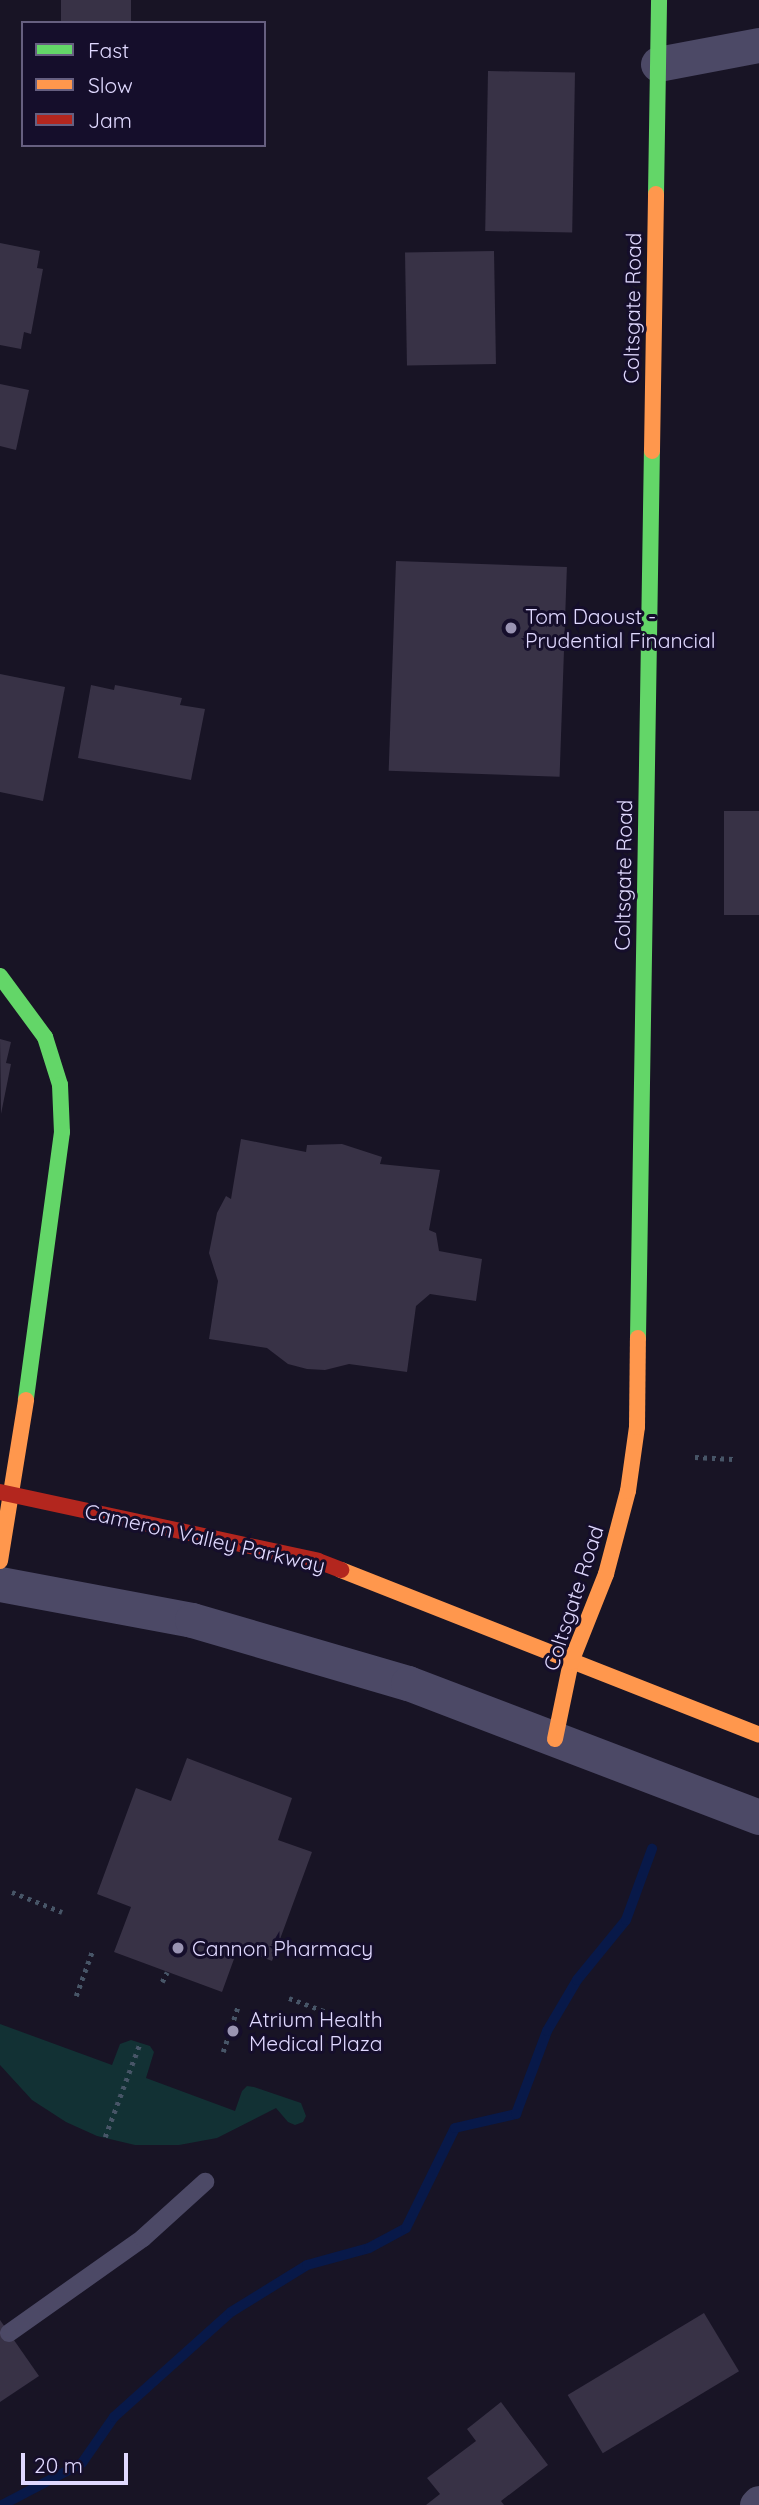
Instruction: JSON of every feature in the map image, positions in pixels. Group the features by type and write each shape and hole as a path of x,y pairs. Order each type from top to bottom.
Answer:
{"street":[{"name":"Coltsgate Road","path":"555,1740 571,1662 606,1574 628,1491 637,1427 659,0"},
{"path":"658,64 759,45"},
{"path":"0,976 14,991 45,1037 60,1085 62,1132 7,1493 0,1562"},
{"name":"Cameron Valley Parkway","path":"7,1493 318,1561 759,1735"},
{"path":"0,1584 192,1620 408,1683 759,1817"}],"lane":[{"path":"9,2333 142,2238 205,2182"}],"path":[{"path":"695,1457 733,1459"},
{"path":"12,1892 62,1912"},
{"path":"76,1996 93,1948"},
{"path":"162,1982 167,1972"},
{"path":"289,1998 335,2015"},
{"path":"223,2052 238,2006"},
{"path":"105,2137 140,2043"}],"green space":[{"path":"0,2024 112,2065 120,2044 131,2040 150,2046 154,2052 146,2078 235,2111 242,2091 247,2086 254,2087 301,2103 306,2116 303,2122 295,2125 288,2122 276,2108 217,2138 179,2145 135,2145 97,2136 66,2122 32,2100 0,2065"}],"building":[{"path":"61,0 131,0 131,21 61,21"},
{"path":"488,71 575,73 572,232 485,231"},
{"path":"0,243 40,251 37,268 43,269 31,334 24,332 21,349 0,345"},
{"path":"494,251 496,364 407,366 405,253"},
{"path":"0,384 29,390 16,450 0,446"},
{"path":"396,561 567,567 560,777 389,771"},
{"path":"0,674 65,687 43,801 0,792"},
{"path":"91,685 114,690 115,685 182,698 180,705 205,709 191,780 78,758"},
{"path":"724,811 759,811 759,915 724,915"},
{"path":"0,1039 11,1042 6,1063 11,1064 1,1114"},
{"path":"241,1139 306,1152 307,1145 342,1144 382,1157 380,1164 440,1170 429,1230 436,1233 439,1251 482,1259 476,1301 430,1294 416,1306 407,1372 349,1364 325,1370 307,1369 288,1364 267,1348 209,1339 218,1281 209,1253 217,1213 226,1196 231,1199"},
{"path":"187,1758 292,1798 278,1840 312,1852 272,1961 238,1948 222,1992 114,1952 131,1907 97,1894 136,1788 171,1801"},
{"path":"704,2313 739,2371 603,2453 568,2395"},
{"path":"0,2320 39,2376 0,2402"},
{"path":"501,2402 548,2465 501,2501 504,2505 426,2505 440,2494 427,2478 476,2441 467,2429"}],"waterway":[{"path":"2,2505 82,2463 114,2417 231,2312 307,2265 369,2248 406,2228 455,2128 516,2114 547,2031 577,1980 626,1920 652,1849"}],"traffic: fast":[{"path":"656,194 659,0"},
{"path":"638,1338 652,451"},
{"path":"0,976 45,1037 60,1085 62,1132 26,1400"}],"traffic: slow":[{"path":"652,451 656,194"},
{"path":"555,1739 571,1662 606,1574 628,1491 637,1427 638,1338"},
{"path":"0,1561 26,1400"},
{"path":"341,1570 759,1735"}],"traffic: jam":[{"path":"0,1492 318,1561 341,1570"}],"place":[{"name":"Tom Daoust - Prudential Financial","path":"511,628"},
{"name":"Cannon Pharmacy","path":"178,1948"},
{"name":"Atrium Health Medical Plaza","path":"233,2031"}]}
